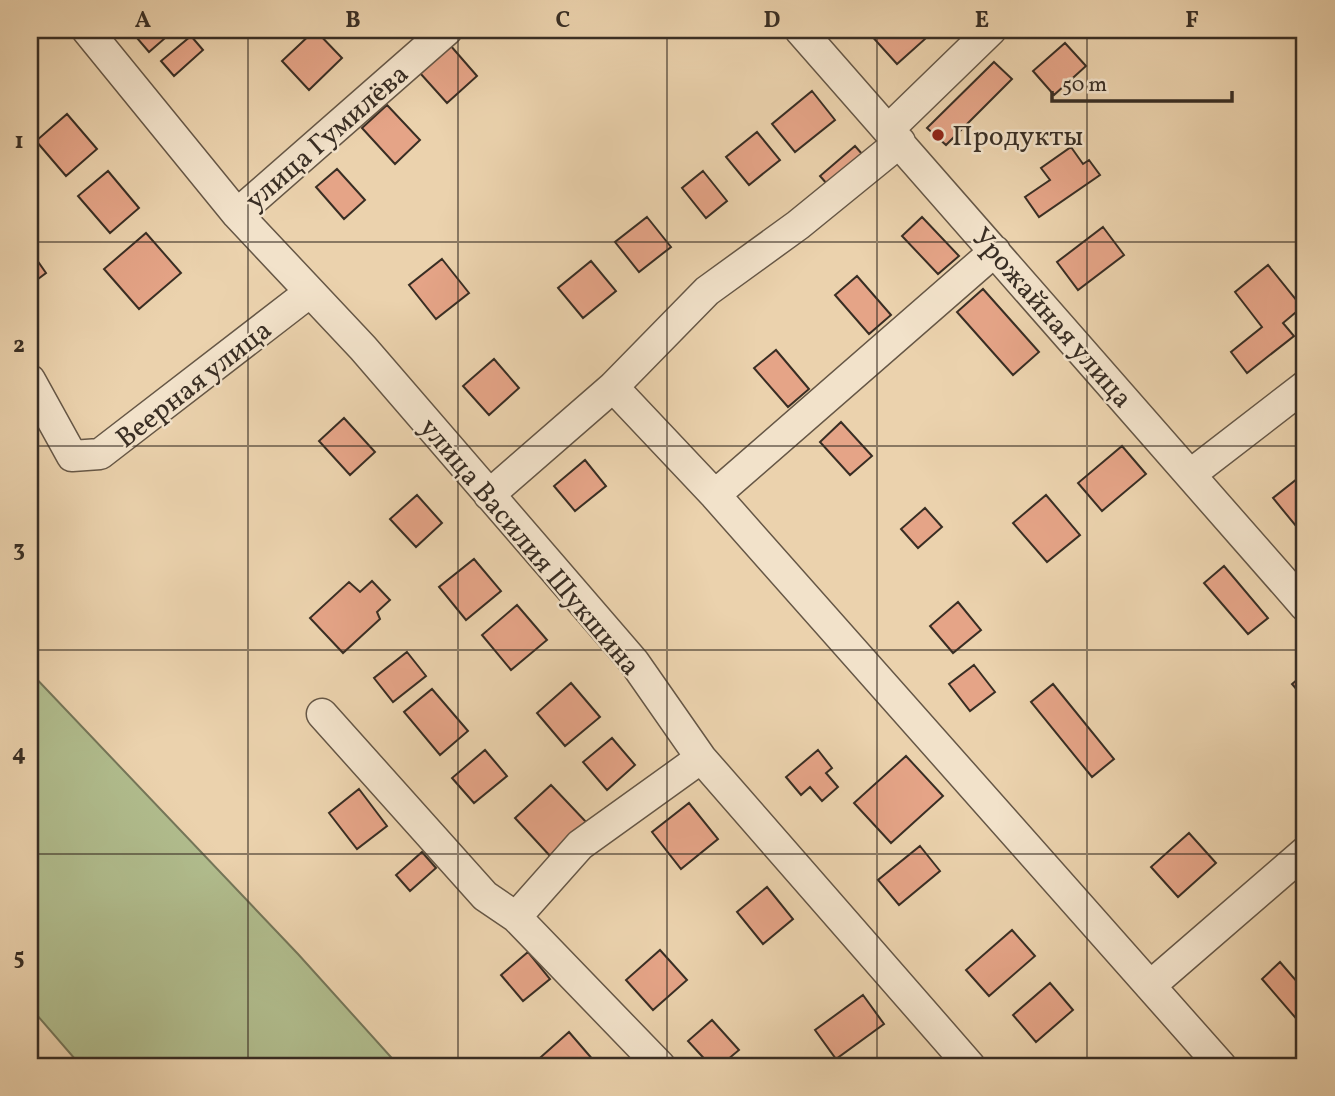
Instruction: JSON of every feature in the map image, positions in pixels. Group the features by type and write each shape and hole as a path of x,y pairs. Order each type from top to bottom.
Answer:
{"street":[{"name":"улица Василия Шукшина","path":"87,30 237,214 362,348 634,662 701,758 970,1066"},
{"name":"улица Гумилёва","path":"237,214 447,30"},
{"name":"Урожайная улица","path":"800,30 1305,606"},
{"path":"489,495 613,387 707,291 798,225 894,135 991,30"},
{"path":"715,495 995,251"},
{"name":"Веерная улица","path":"30,380 72,456 100,454 310,292"},
{"path":"1191,474 1305,386"},
{"path":"613,387 715,495 1221,1066"},
{"path":"322,713 485,896 516,917 660,1066"},
{"path":"516,917 580,845 701,758"},
{"path":"1150,986 1305,852"}],"green space":[{"path":"30,672 298,954 399,1066 81,1066 30,1007"}],"building":[{"path":"156,30 164,39 149,52 131,31"},
{"path":"315,30 342,58 309,90 282,61"},
{"path":"917,30 925,39 897,64 868,32"},
{"path":"191,36 203,50 174,76 161,61"},
{"path":"1065,43 1086,66 1054,95 1033,71"},
{"path":"450,45 477,76 447,103 420,73"},
{"path":"994,62 1012,79 946,145 927,128"},
{"path":"812,91 835,120 795,152 772,124"},
{"path":"387,105 420,140 395,164 362,128"},
{"path":"67,114 97,149 66,176 36,141"},
{"path":"757,132 780,160 749,185 726,157"},
{"path":"855,146 870,163 835,193 820,176"},
{"path":"1071,147 1083,164 1089,160 1100,175 1039,217 1025,197 1050,180 1041,168"},
{"path":"337,169 365,200 344,219 316,187"},
{"path":"108,171 139,208 110,233 78,196"},
{"path":"703,171 727,201 706,218 682,188"},
{"path":"647,217 671,247 639,272 615,242"},
{"path":"922,217 959,256 938,274 902,236"},
{"path":"1103,227 1124,255 1078,290 1057,262"},
{"path":"146,233 181,273 139,309 104,269"},
{"path":"30,250 46,273 30,285"},
{"path":"442,259 469,293 436,319 409,285"},
{"path":"591,261 616,291 583,318 558,288"},
{"path":"1268,265 1302,307 1283,323 1294,336 1247,373 1231,352 1262,327 1235,292"},
{"path":"857,276 891,315 869,334 835,295"},
{"path":"983,289 1039,352 1013,375 957,312"},
{"path":"776,350 809,389 788,407 754,368"},
{"path":"494,359 519,388 489,415 463,386"},
{"path":"344,418 375,452 350,475 319,441"},
{"path":"841,422 872,456 850,475 820,442"},
{"path":"1122,446 1146,474 1102,511 1078,483"},
{"path":"585,460 606,486 575,511 554,486"},
{"path":"1297,479 1305,489 1305,537 1273,498"},
{"path":"417,495 442,523 416,547 390,519"},
{"path":"1046,495 1080,535 1047,562 1013,523"},
{"path":"925,508 942,527 918,548 901,529"},
{"path":"474,559 501,591 466,620 439,587"},
{"path":"1224,566 1268,618 1248,634 1204,583"},
{"path":"372,581 390,600 377,612 380,619 343,653 310,618 349,582 360,592"},
{"path":"958,602 981,630 953,653 930,626"},
{"path":"517,605 547,640 511,670 482,635"},
{"path":"407,652 426,676 393,702 374,678"},
{"path":"974,665 995,692 970,711 949,684"},
{"path":"1305,673 1305,699 1292,684"},
{"path":"571,683 600,717 565,746 537,713"},
{"path":"1053,684 1114,759 1092,777 1031,702"},
{"path":"432,689 468,731 440,755 404,712"},
{"path":"612,738 635,765 607,790 583,762"},
{"path":"485,750 507,776 474,803 452,778"},
{"path":"818,750 832,768 826,773 838,787 822,801 810,787 801,795 786,777"},
{"path":"906,756 943,796 891,843 854,803"},
{"path":"551,785 587,823 551,857 515,818"},
{"path":"359,789 387,826 357,849 329,813"},
{"path":"689,803 718,839 681,869 652,832"},
{"path":"1189,833 1216,863 1178,897 1151,867"},
{"path":"920,846 940,871 899,905 878,880"},
{"path":"422,852 436,868 410,891 396,875"},
{"path":"767,887 793,919 763,944 737,912"},
{"path":"1012,930 1035,956 989,996 966,970"},
{"path":"660,950 687,980 653,1010 626,980"},
{"path":"528,952 550,979 523,1001 501,975"},
{"path":"1280,962 1305,991 1305,1018 1300,1023 1262,979"},
{"path":"1050,983 1073,1010 1036,1042 1013,1015"},
{"path":"863,995 884,1024 836,1059 815,1030"},
{"path":"712,1020 739,1050 720,1066 711,1066 688,1041"},
{"path":"569,1032 594,1061 588,1066 532,1065"}],"place":[{"name":"Продукты","path":"938,135"}]}
